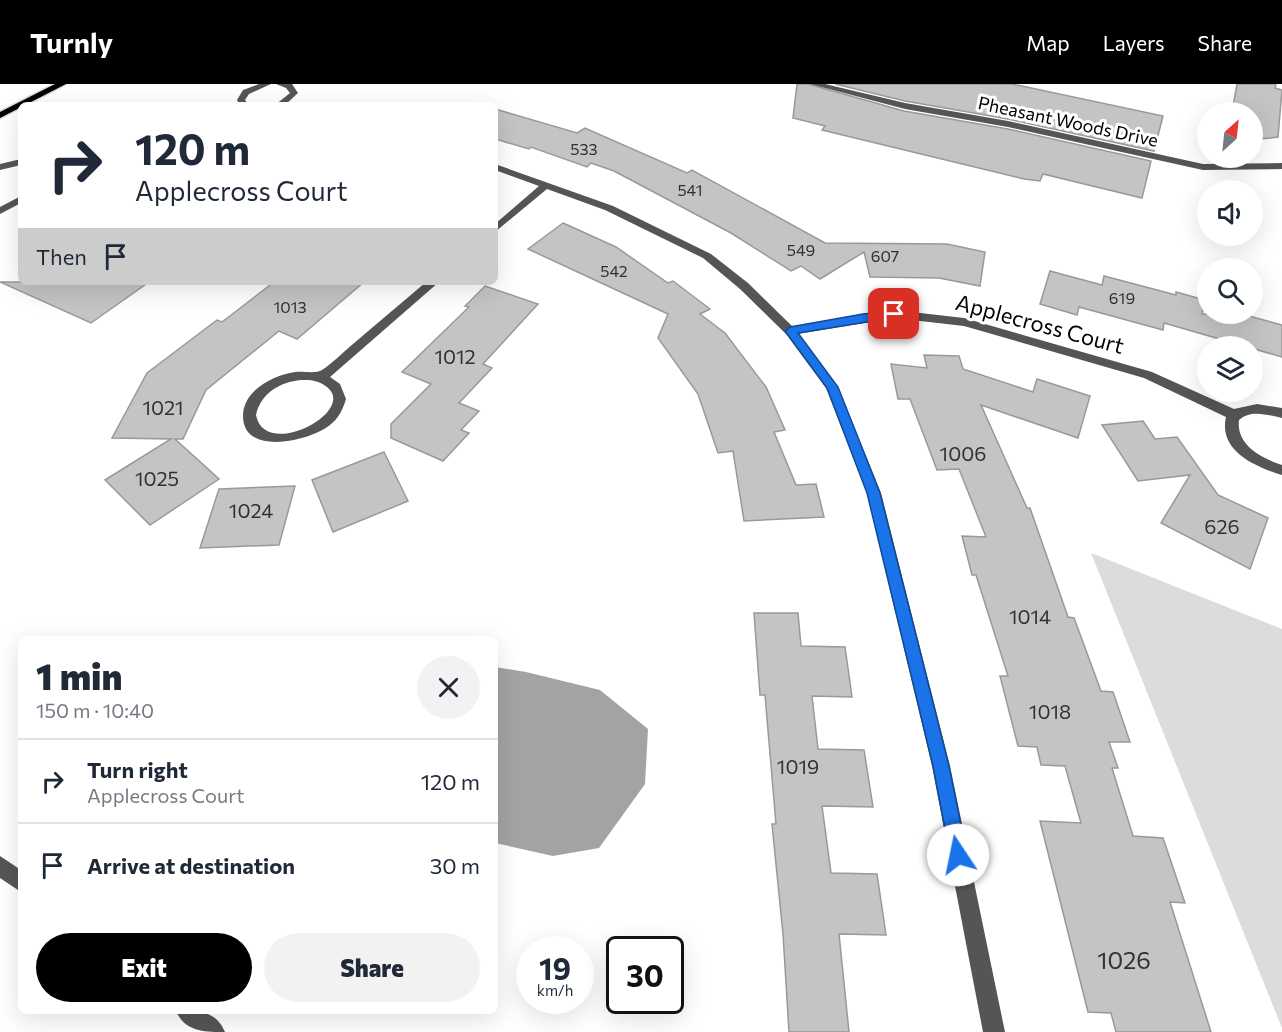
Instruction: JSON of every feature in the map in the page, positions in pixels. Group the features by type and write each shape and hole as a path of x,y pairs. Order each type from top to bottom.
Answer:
{"main road":[{"path":"26,102 62,84"},
{"path":"0,115 18,106"}],"street":[{"path":"243,102 241,100 246,92 267,84"},
{"path":"280,84 293,89 292,102"},
{"name":"Pheasant Woods Drive","path":"814,84 905,106 1008,124 1203,167 1282,166"},
{"path":"0,167 18,163"},
{"path":"498,168 547,184 618,212 707,256 744,286 790,331 832,387 874,493 941,766 994,1032"},
{"path":"498,226 547,184"},
{"path":"0,211 18,201"},
{"path":"322,378 430,285"},
{"name":"Applecross Court","path":"790,331 894,314 964,322 1148,375 1234,415"},
{"path":"308,375 322,378 337,388 340,398 337,409 330,420 317,430 285,439 270,437 258,432 251,424 249,414 252,403 260,392 278,381 293,377 308,375"},
{"path":"1282,413 1255,408 1234,415 1230,423 1230,432 1236,443 1261,463 1282,470"},
{"path":"0,866 18,880"},
{"path":"191,1014 214,1032"}],"shaded area":[{"path":"1091,553 1282,629 1282,1028"},
{"path":"498,667 600,690 648,729 645,784 599,848 553,856 498,844"}],"building":[{"path":"797,84 808,84 904,111 1008,129 1151,161 1142,198 1043,174 1040,181 1024,179 822,130 825,126 793,118"},
{"path":"835,84 1012,84 1163,116 1154,151 1008,119 905,101"},
{"path":"1237,84 1276,84 1275,88 1282,90 1278,137 1263,139 1263,102 1234,102"},
{"path":"498,110 577,133 585,128 687,173 692,170 825,243 947,244 985,252 980,286 939,278 870,277 864,252 820,279 801,266 791,271 731,233 614,171 591,163 587,167 531,147 529,149 498,140"},
{"path":"563,223 616,247 668,283 673,281 710,309 700,314 725,333 766,387 785,430 774,432 796,485 816,484 824,517 744,521 733,451 718,453 698,394 658,338 668,314 528,249"},
{"path":"1050,271 1102,285 1104,276 1176,295 1176,292 1197,298 1197,324 1263,324 1263,320 1282,325 1282,357 1263,352 1263,336 1209,336 1164,323 1163,330 1079,307 1077,315 1040,304"},
{"path":"0,282 18,282 18,285 145,285 91,323"},
{"path":"270,285 360,285 297,339 279,331 206,390 183,439 175,439 219,479 150,525 105,480 171,439 112,438 147,373 217,320 222,322"},
{"path":"485,286 538,304 483,364 492,368 459,403 479,411 461,430 469,433 443,461 391,438 391,424 431,384 402,372 469,307 465,306"},
{"path":"924,355 959,356 963,369 1033,392 1037,379 1090,396 1078,438 981,405 1027,508 1030,508 1068,617 1074,618 1101,691 1113,692 1130,742 1109,742 1118,768 1112,768 1133,836 1163,838 1185,903 1170,902 1211,1032 1116,1032 1111,1013 1088,1012 1040,821 1081,823 1065,766 1041,765 1037,747 1018,746 1000,676 1008,676 976,575 972,575 962,536 986,537 959,469 937,470 910,399 898,399 891,364 927,368"},
{"path":"1143,421 1155,439 1177,437 1218,495 1268,518 1250,569 1161,523 1190,475 1138,481 1102,425"},
{"path":"384,452 408,501 333,532 312,480"},
{"path":"295,486 279,545 200,548 219,489"},
{"path":"754,613 798,613 801,646 845,647 852,697 812,696 818,749 864,750 873,807 822,806 831,873 877,874 886,935 839,934 849,1032 789,1032 783,934 772,824 776,824 765,695 760,695"}],"route":[{"path":"894,314 790,331 832,387 874,493 941,766 958,855"}]}
